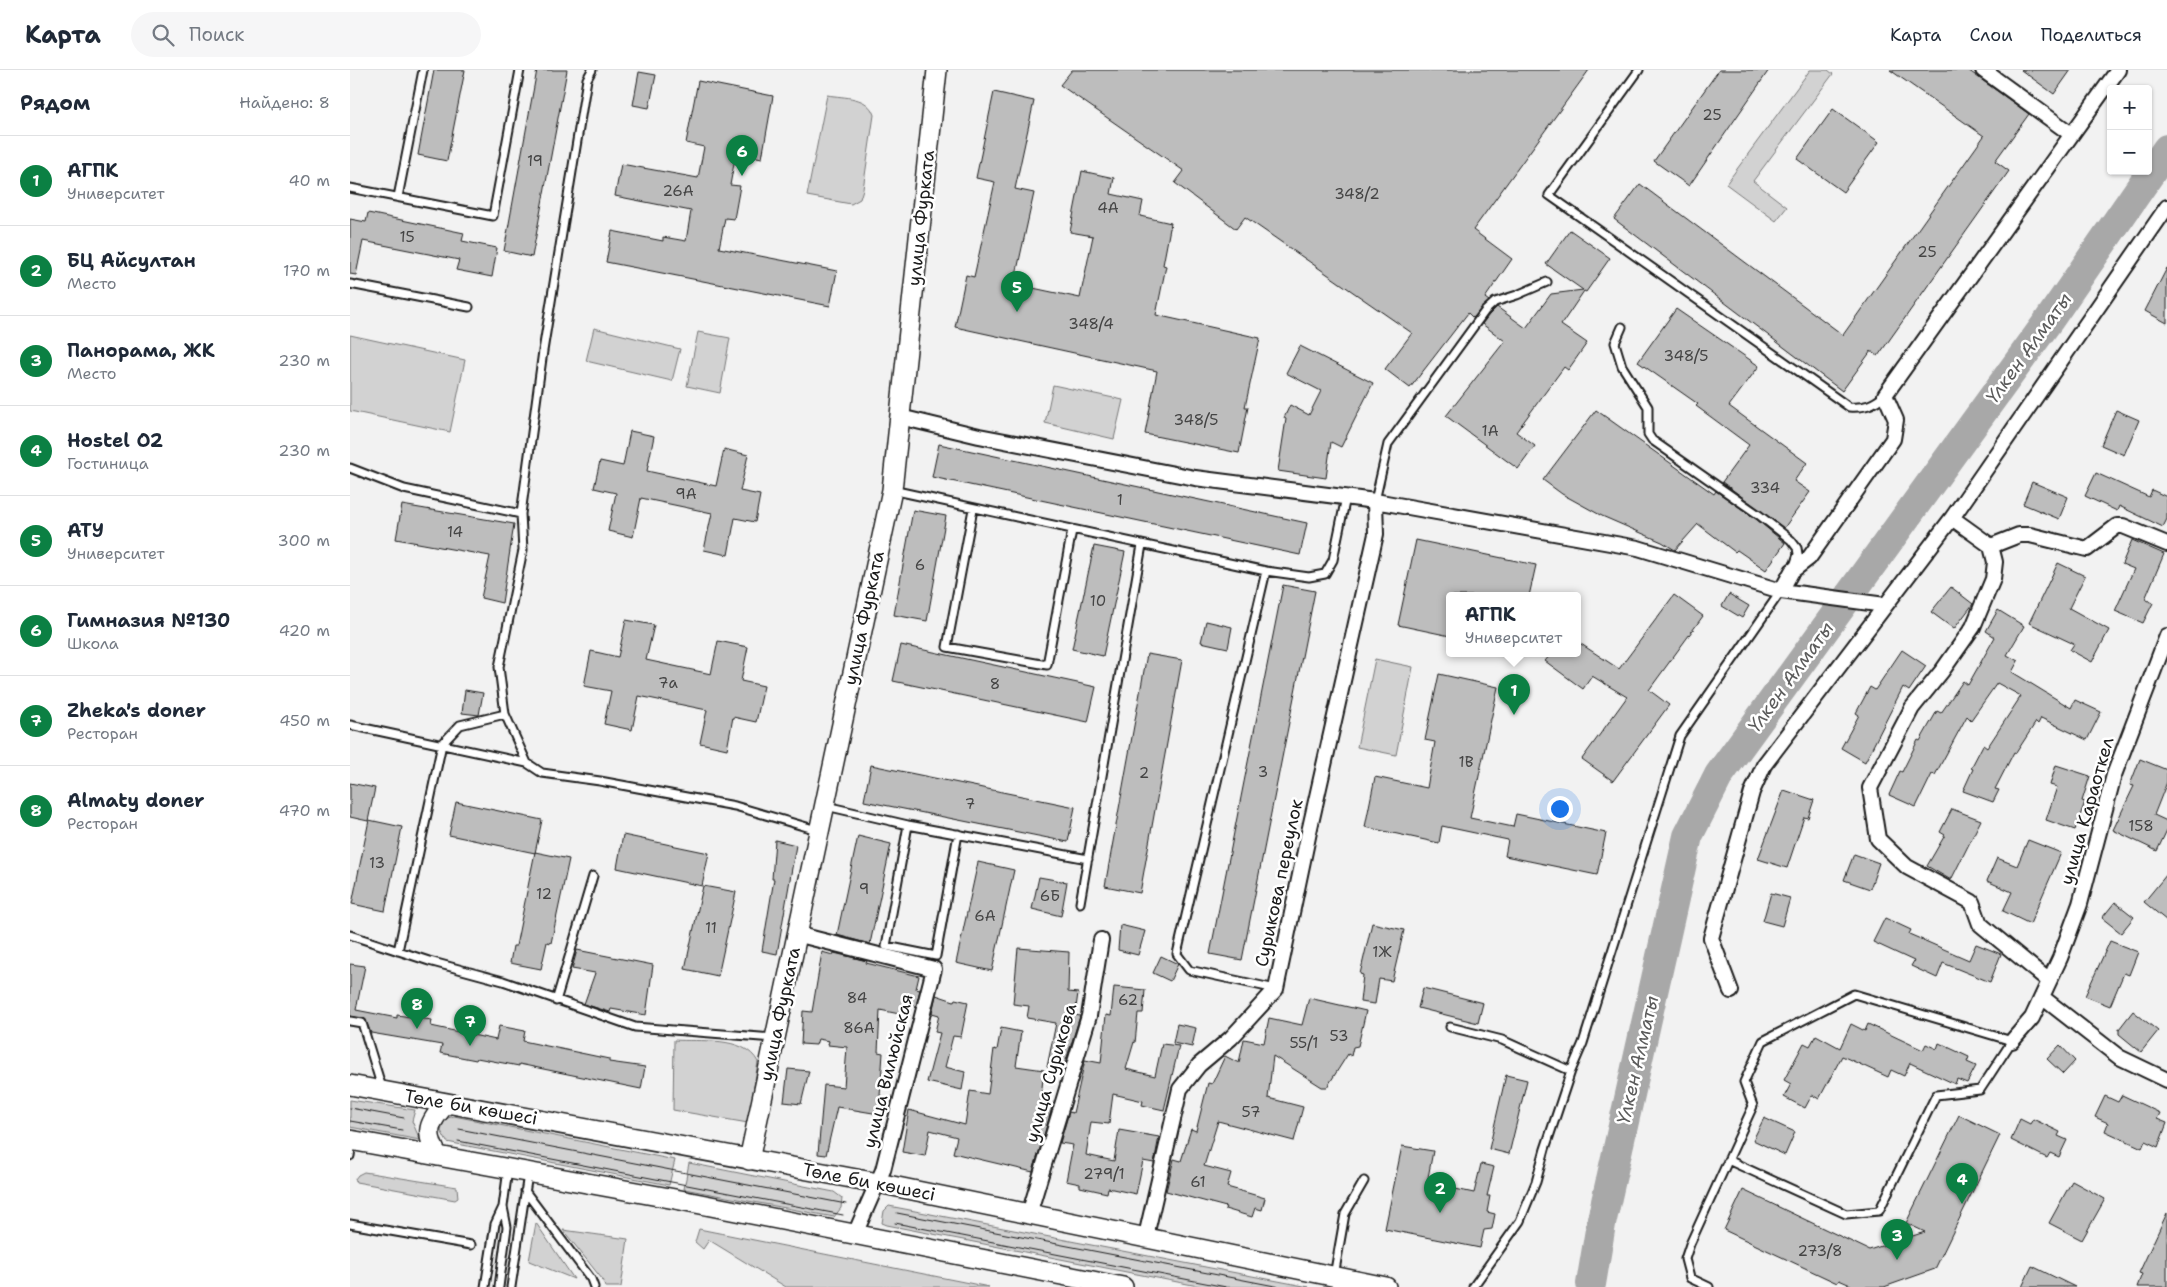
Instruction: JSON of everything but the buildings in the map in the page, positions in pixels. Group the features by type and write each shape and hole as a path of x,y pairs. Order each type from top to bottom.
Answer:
{"main road":[{"name":"улица Фурката","path":"749,1160 892,490 937,70"},
{"name":"Төле би көшесі","path":"350,1085 878,1183 1146,1236 1386,1287"},
{"path":"438,1156 430,1142 430,1128 435,1115 447,1103"},
{"path":"351,1146 438,1156 508,1169 527,1182 855,1234 1123,1287"}],"street":[{"path":"1983,70 2071,134"},
{"path":"1781,590 1792,571 1809,558 1893,439 1896,420 1885,396 2118,70"},
{"path":"1731,991 1711,938 1752,792 1764,765 1952,518 2167,207"},
{"path":"900,416 979,436 1195,478 1375,501 1638,548 1781,590 1885,605"},
{"name":"Сурикова переулок","path":"1146,1236 1180,1089 1199,1065 1231,1038 1276,989 1376,534 1375,501"},
{"path":"1952,518 1991,546 1995,562 1993,579 1973,627 1942,671 1912,708 1870,788 1878,839 1907,867 1972,902 1980,924 2049,981"},
{"path":"1991,546 2019,535 2030,535 2087,549 2117,526 2123,526 2167,544"},
{"name":"улица Караоткел","path":"2012,1041 2032,1018 2060,958 2080,904 2114,776 2167,636"},
{"name":"улица Вилюйская","path":"796,934 934,969 883,1170 855,1234"},
{"name":"улица Сурикова","path":"1029,1214 1089,1016 1100,940"},
{"path":"2042,997 2119,1057 2167,1080"}],"lane":[{"path":"398,197 423,70"},
{"path":"350,188 493,216 520,70"},
{"path":"527,763 505,714 499,667 523,550 521,514 543,351 587,79 592,70"},
{"path":"1639,70 1549,195 1849,407 1863,408 1872,405 1885,396"},
{"path":"1375,501 1388,444 1485,311 1495,302 1547,282"},
{"path":"350,284 469,307"},
{"path":"1622,327 1615,343 1622,366 1648,407 1648,434 1652,440 1759,515 1791,540 1797,548 1798,554 1792,571"},
{"path":"350,468 404,488 521,514"},
{"path":"892,490 1266,571 1309,577 1325,574 1333,560 1346,497"},
{"path":"973,508 947,647 1046,665 1072,530"},
{"path":"1080,903 1142,545"},
{"path":"1266,571 1177,954 1189,970 1276,989"},
{"path":"1473,1287 1520,1221 1536,1182 1544,1149 1571,1071 1583,1043 1680,736 1781,590"},
{"path":"398,951 442,744 452,730 460,724 505,714"},
{"path":"350,725 527,763 542,773 600,781 735,806 818,830"},
{"path":"824,805 908,825 1088,859"},
{"path":"908,825 886,946 936,956 958,834"},
{"path":"556,1001 593,876"},
{"path":"350,936 503,981 635,1027 775,1038"},
{"path":"1709,1287 1690,1278 1685,1259 1728,1160 1753,1106 1744,1082 1764,1041 1854,994 2012,1041 1980,1090 1936,1095 1879,1211 1846,1214 1728,1160"},
{"path":"350,1021 362,1023 383,1091"},
{"path":"1450,1027 1502,1040 1571,1071"},
{"path":"485,1287 495,1224 503,1207 508,1169"},
{"path":"1334,1276 1345,1214 1364,1181"},
{"path":"511,1287 527,1182"},
{"path":"527,1182 591,1279 594,1287"},
{"path":"499,1287 507,1227 503,1207"},
{"path":"350,1224 471,1245"}],"shaded area":[{"path":"1810,70 1828,70 1833,74 1753,181 1787,207 1776,221 1726,184"},
{"path":"827,95 861,101 867,104 874,115 863,189 860,199 851,204 807,196"},
{"path":"594,328 680,349 672,381 586,361"},
{"path":"698,332 730,338 720,393 687,386"},
{"path":"350,335 465,360 450,432 350,411"},
{"path":"1053,385 1123,400 1114,439 1045,423"},
{"path":"1375,659 1413,667 1396,755 1357,747"},
{"path":"674,1040 732,1044 742,1047 751,1053 758,1062 748,1123 673,1110"},
{"path":"350,1100 415,1110 412,1121 420,1140 350,1127"},
{"path":"454,1116 675,1160 669,1185 447,1142 441,1131 445,1119"},
{"path":"689,1163 834,1192 842,1198 841,1208 834,1217 684,1189"},
{"path":"364,1172 457,1187 458,1198 455,1200 356,1182 355,1179 358,1175"},
{"path":"889,1206 1309,1287 1203,1287 887,1225 882,1223 884,1211"},
{"path":"536,1223 574,1279 529,1261"},
{"path":"699,1229 989,1287 786,1287 709,1240 703,1249 695,1242"},
{"path":"563,1230 628,1239 621,1287 605,1287 602,1279"}],"waterway":[{"name":"Үлкен Алматы","path":"1591,1284 1601,1224 1688,836 1719,775 2049,320 2167,149"}],"tram line":[{"path":"350,1108 404,1118"},
{"path":"350,1121 402,1130"},
{"path":"459,1129 846,1204"},
{"path":"458,1141 843,1215"},
{"path":"897,1213 1280,1287"},
{"path":"895,1223 1226,1287"}],"place":[{"name":"Гимназия №130","path":"742,176"},
{"name":"АТУ","path":"1017,312"},
{"name":"АГПК","path":"1514,715"},
{"name":"Almaty doner","path":"417,1029"},
{"name":"Zheka's doner","path":"470,1046"},
{"name":"Hostel O2","path":"1962,1204"},
{"name":"БЦ Айсултан","path":"1440,1213"},
{"name":"Панорама, ЖК","path":"1897,1260"}]}
